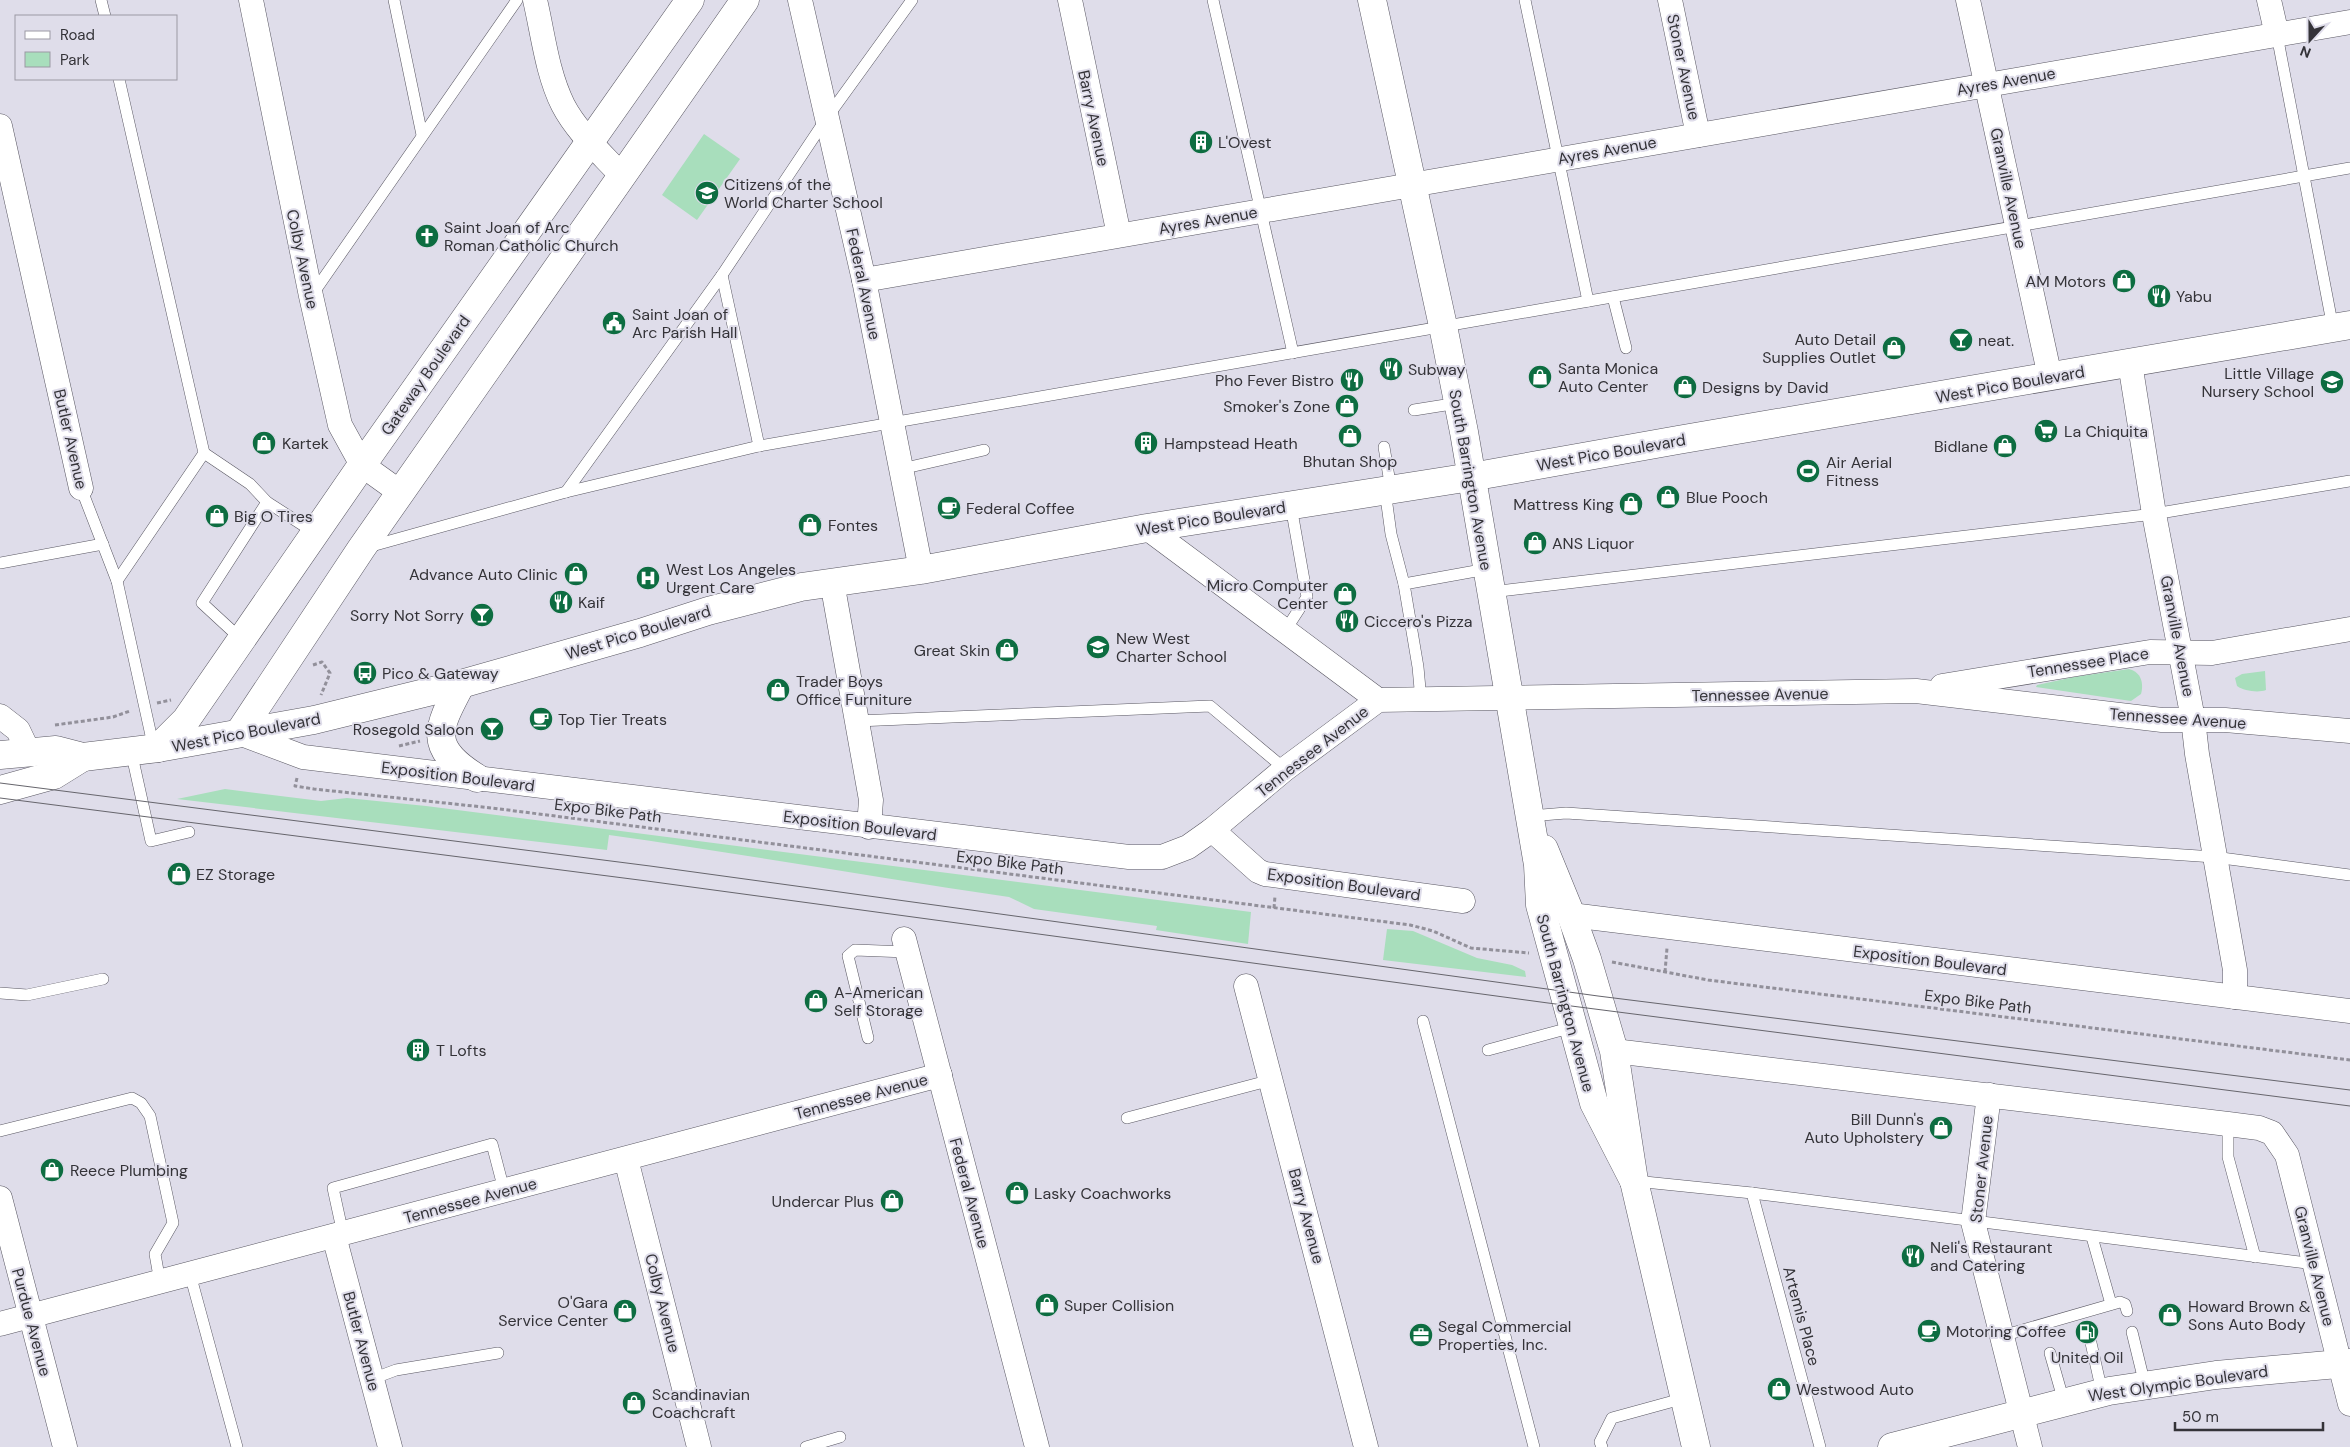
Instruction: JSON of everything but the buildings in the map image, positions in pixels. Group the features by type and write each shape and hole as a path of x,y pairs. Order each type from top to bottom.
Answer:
{"main road":[{"name":"Gateway Boulevard","path":"147,750 186,720 362,465 690,0"},
{"path":"239,733 361,548 745,0"},
{"name":"South Barrington Avenue","path":"1372,0 1443,326 1472,477 1538,865 1540,905 1594,1103 1634,1180"},
{"name":"West Pico Boulevard","path":"0,754 56,750 83,757 147,750 314,720 461,684 640,633 708,611 801,587 921,570 1147,528 1472,477 2342,326"},
{"path":"461,684 444,716 440,732 443,745 459,766 477,778"},
{"name":"West Pico Boulevard","path":"0,790 54,775 83,757"},
{"name":"South Barrington Avenue","path":"1530,816 1572,915 1614,1051 1634,1180 1696,1447"},
{"path":"1594,1103 1601,1067 1614,1051"},
{"name":"West Olympic Boulevard","path":"1892,1447 2102,1392 2216,1375 2345,1363"}],"street":[{"name":"Colby Avenue","path":"251,0 311,296 340,426 362,465 401,493"},
{"path":"535,0 554,81 567,111 589,141 622,176"},
{"name":"Federal Avenue","path":"800,0 864,280 921,570"},
{"name":"Barry Avenue","path":"1070,0 1119,236"},
{"name":"Stoner Avenue","path":"1670,0 1698,135"},
{"name":"Granville Avenue","path":"1968,0 2050,377"},
{"path":"2269,0 2277,35"},
{"name":"Ayres Avenue","path":"864,280 2350,22"},
{"name":"Butler Avenue","path":"0,126 81,488"},
{"name":"Granville Avenue","path":"2130,364 2154,514 2193,719 2214,857 2235,970 2235,997"},
{"path":"1147,528 1378,700"},
{"path":"832,582 871,800 869,826"},
{"name":"Tennessee Place","path":"1916,691 2150,652 2212,653 2350,629"},
{"name":"Tennessee Avenue","path":"1212,830 1285,769 1378,700 1916,691 2162,720 2193,719 2350,731"},
{"path":"0,716 18,730 28,751"},
{"name":"Exposition Boulevard","path":"239,733 303,757 1129,857 1162,857 1188,847 1212,830 1258,871 1265,874 1463,901"},
{"path":"1538,865 1558,904 1572,915"},
{"name":"Exposition Boulevard","path":"1572,915 2350,1011"},
{"name":"Federal Avenue","path":"906,946 1037,1447"},
{"name":"Barry Avenue","path":"1246,986 1366,1447"},
{"path":"1614,1051 2228,1124"},
{"name":"Tennessee Avenue","path":"0,1324 940,1075"},
{"name":"Stoner Avenue","path":"1989,1095 1973,1222 2030,1447"},
{"name":"Granville Avenue","path":"2228,1124 2259,1128 2272,1133 2287,1155 2315,1264 2345,1363 2350,1404"},
{"name":"Colby Avenue","path":"626,1159 699,1447"},
{"name":"Purdue Avenue","path":"0,1198 65,1447"},
{"name":"Butler Avenue","path":"338,1235 390,1447"}],"lane":[{"path":"101,0 105,15"},
{"path":"394,0 422,135"},
{"path":"311,296 517,0"},
{"path":"566,492 722,275 826,119 912,0"},
{"path":"1213,0 1293,353"},
{"path":"1526,0 1588,301"},
{"path":"2277,35 2305,176 2342,326"},
{"path":"119,80 204,453 250,484 267,502 315,533"},
{"path":"361,548 566,492 759,446 2350,168"},
{"path":"722,275 759,446"},
{"path":"1613,297 1626,348"},
{"path":"1414,410 1458,403"},
{"path":"1384,447 1391,534 1404,584 1418,667 1421,700"},
{"path":"901,469 984,450"},
{"path":"117,581 204,453"},
{"path":"1404,584 1489,580 2154,514 2350,481"},
{"name":"Butler Avenue","path":"81,488 117,581 147,750 151,841 189,832"},
{"path":"241,639 202,603 267,502"},
{"path":"1285,631 1307,597 1291,505"},
{"path":"0,563 103,544"},
{"path":"857,721 1210,706 1285,769"},
{"path":"1530,816 1566,813 2214,857 2350,875"},
{"path":"868,1038 848,956 855,950 906,946"},
{"path":"0,993 27,995 103,979"},
{"path":"1424,1021 1534,1447"},
{"path":"1488,1050 1573,1027"},
{"path":"1127,1118 1271,1080"},
{"path":"0,1131 132,1098 141,1103 150,1116 173,1223 155,1254 160,1282"},
{"path":"2228,1124 2228,1157 2255,1257"},
{"path":"338,1235 333,1188 492,1144 504,1190"},
{"path":"1634,1180 1752,1193 2315,1264"},
{"name":"Artemis Place","path":"1752,1193 1820,1447"},
{"path":"2092,1237 2111,1304"},
{"path":"190,1274 237,1447"},
{"path":"2002,1336 2042,1329 2084,1317 2111,1304 2120,1302 2125,1304 2127,1312"},
{"path":"2132,1332 2145,1385"},
{"path":"2090,1343 2102,1392"},
{"path":"372,1379 396,1370 498,1353"},
{"path":"2050,1353 2064,1402"},
{"path":"1602,1447 1600,1442 1612,1418 1685,1398"},
{"path":"806,1447 840,1437"}],"path":[{"path":"316,664 322,662 330,673 328,678"},
{"path":"54,725 113,717 133,710"},
{"name":"Expo Bike Path","path":"295,786 382,798 492,808 1410,925 1433,931 1471,948 1535,953"},
{"name":"Expo Bike Path","path":"1609,962 1708,980 2350,1060"}],"green space":[{"path":"704,134 740,159 697,220 662,195"},
{"path":"2129,669 2139,675 2142,686 2141,694 2131,701 2036,687 2037,685 2074,677"},
{"path":"2265,671 2266,690 2251,691 2237,686 2235,678 2242,674"},
{"path":"225,789 321,801 347,798 426,806 1251,912 1248,944 1156,930 1157,926 1034,909 1009,897 609,835 607,850 177,799"},
{"path":"1387,929 1413,931 1477,958 1512,965 1525,971 1526,977 1383,960"}],"tram line":[{"path":"0,783 650,866 1598,996 2350,1090"},
{"path":"0,798 647,881 1548,1003 2350,1106"}],"place":[{"name":"L'Ovest","path":"1201,142"},
{"name":"Citizens of the World Charter School","path":"707,193"},
{"name":"Saint Joan of Arc Roman Catholic Church","path":"427,236"},
{"name":"AM Motors","path":"2124,281"},
{"name":"Yabu","path":"2159,296"},
{"name":"Saint Joan of Arc Parish Hall","path":"614,323"},
{"name":"neat.","path":"1961,340"},
{"name":"Auto Detail Supplies Outlet","path":"1894,348"},
{"name":"Subway","path":"1391,369"},
{"name":"Santa Monica Auto Center","path":"1540,377"},
{"name":"Pho Fever Bistro","path":"1352,380"},
{"name":"Little Village Nursery School","path":"2332,382"},
{"name":"Designs by David","path":"1685,387"},
{"name":"Smoker's Zone","path":"1347,406"},
{"name":"La Chiquita","path":"2046,431"},
{"name":"Bhutan Shop","path":"1350,436"},
{"name":"Kartek","path":"264,443"},
{"name":"Hampstead Heath","path":"1146,443"},
{"name":"Bidlane","path":"2005,446"},
{"name":"Air Aerial Fitness","path":"1808,471"},
{"name":"Blue Pooch","path":"1668,497"},
{"name":"Mattress King","path":"1631,504"},
{"name":"Federal Coffee","path":"949,508"},
{"name":"Big O Tires","path":"217,516"},
{"name":"Fontes","path":"810,525"},
{"name":"ANS Liquor","path":"1535,543"},
{"name":"Advance Auto Clinic","path":"576,574"},
{"name":"West Los Angeles Urgent Care","path":"648,578"},
{"name":"Micro Computer Center","path":"1345,594"},
{"name":"Kaif","path":"561,602"},
{"name":"Sorry Not Sorry","path":"482,615"},
{"name":"Ciccero's Pizza","path":"1347,621"},
{"name":"New West Charter School","path":"1098,647"},
{"name":"Great Skin","path":"1007,650"},
{"name":"Pico & Gateway","path":"365,673"},
{"name":"Trader Boys Office Furniture","path":"778,690"},
{"name":"Top Tier Treats","path":"541,719"},
{"name":"Rosegold Saloon","path":"492,729"},
{"name":"EZ Storage","path":"179,874"},
{"name":"A-American Self Storage","path":"816,1001"},
{"name":"T Lofts","path":"418,1050"},
{"name":"Bill Dunn's Auto Upholstery","path":"1941,1128"},
{"name":"Reece Plumbing","path":"52,1170"},
{"name":"Lasky Coachworks","path":"1017,1193"},
{"name":"Undercar Plus","path":"892,1201"},
{"name":"Neli's Restaurant and Catering","path":"1913,1256"},
{"name":"Super Collision","path":"1047,1305"},
{"name":"O'Gara Service Center","path":"625,1311"},
{"name":"Howard Brown & Sons Auto Body","path":"2170,1315"},
{"name":"Motoring Coffee","path":"1929,1331"},
{"name":"United Oil","path":"2087,1332"},
{"name":"Segal Commercial Properties, Inc.","path":"1421,1335"},
{"name":"Westwood Auto","path":"1779,1389"},
{"name":"Scandinavian Coachcraft","path":"634,1403"}]}
